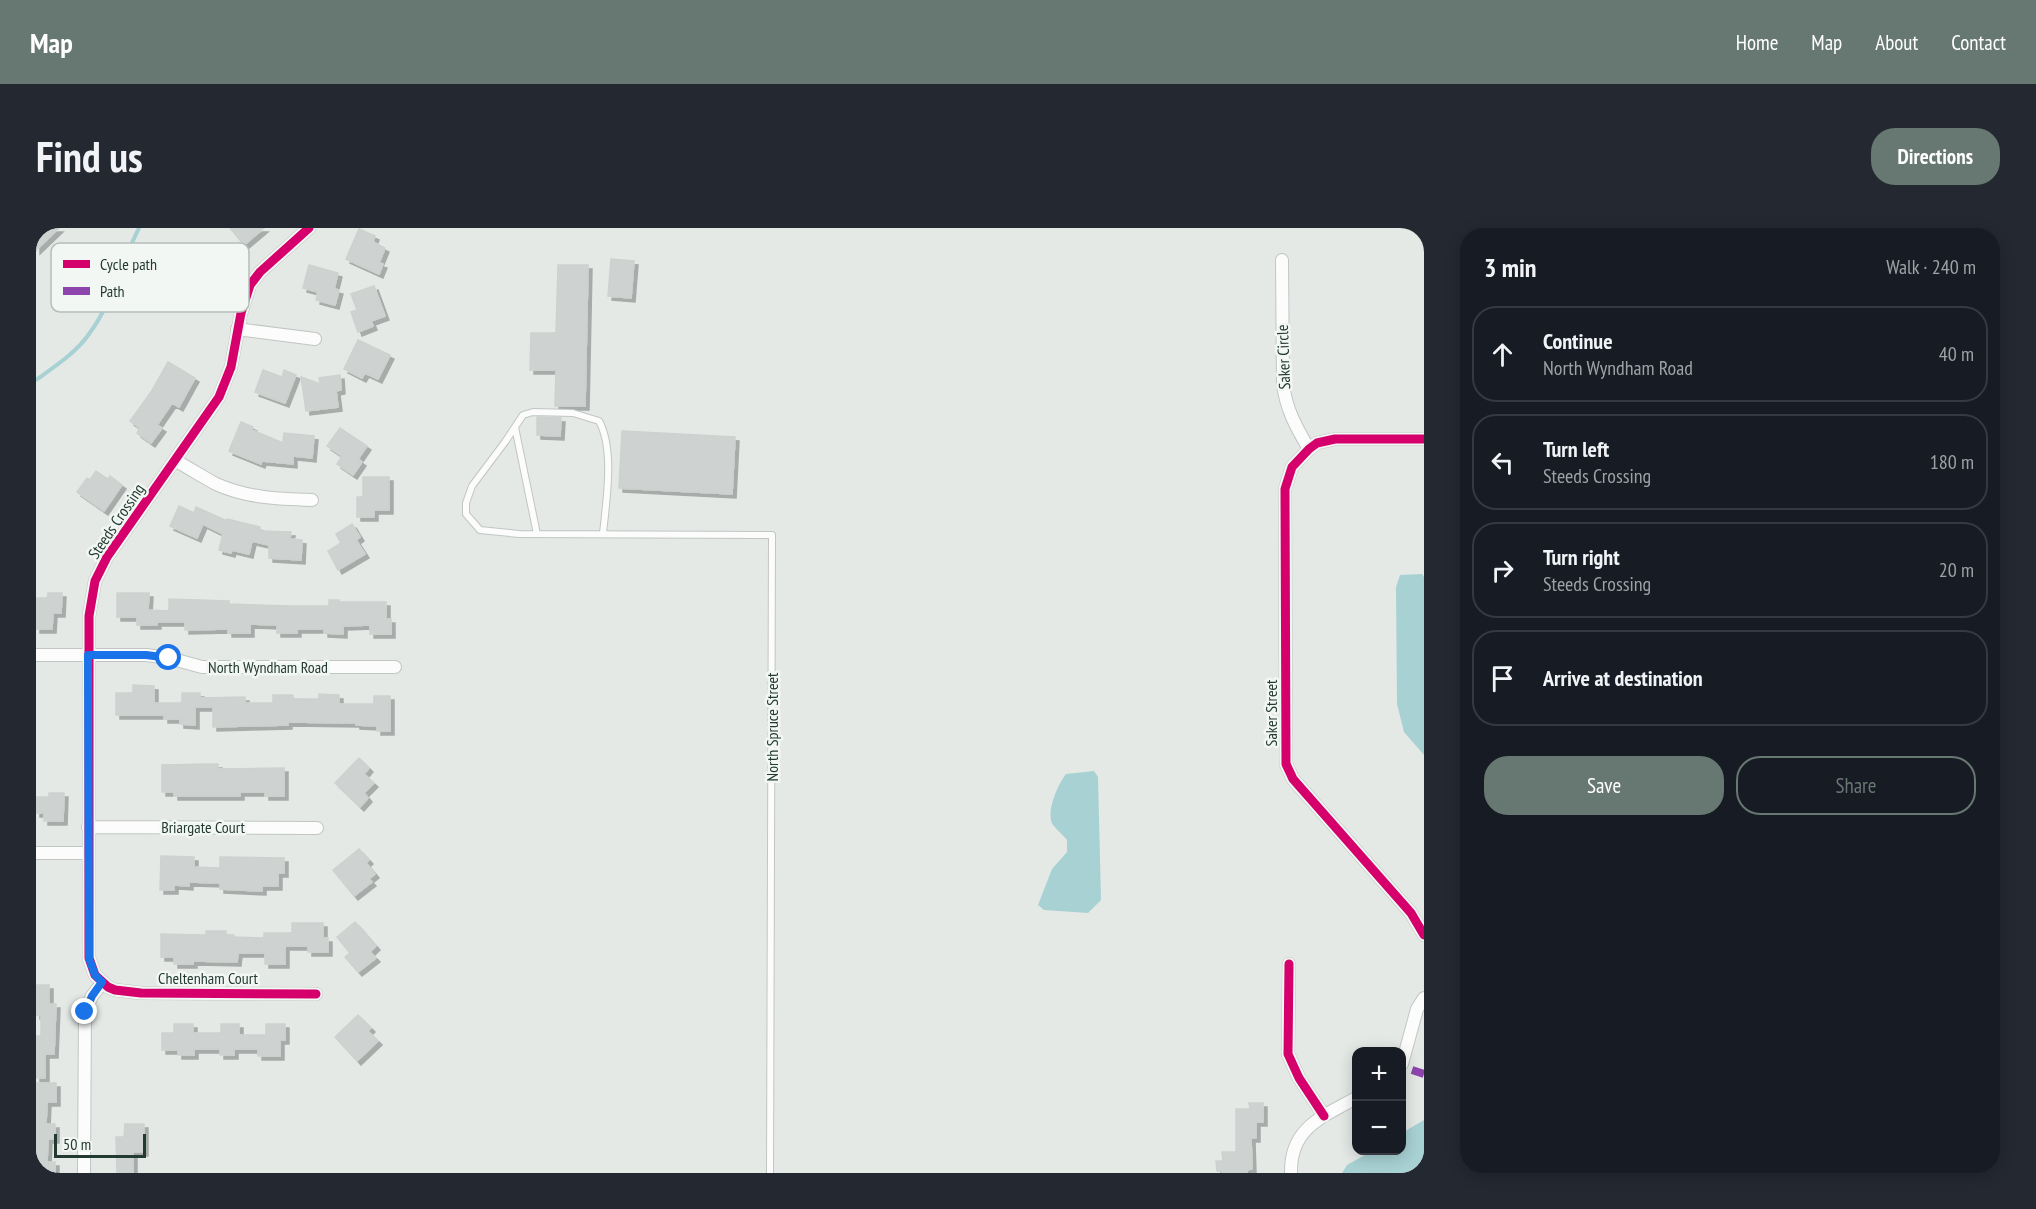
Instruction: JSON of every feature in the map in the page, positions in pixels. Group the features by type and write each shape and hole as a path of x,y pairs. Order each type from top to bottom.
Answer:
{"street":[{"name":"Steeds Crossing","path":"249,288 260,272 309,228"},
{"name":"Saker Circle","path":"1282,260 1285,402 1293,423 1309,449"},
{"name":"Steeds Crossing","path":"102,982 95,975 89,958 88,655 90,604 100,569 219,397 231,368 242,312"},
{"path":"237,328 315,339"},
{"path":"1309,449 1317,443 1335,439 1424,439"},
{"name":"Saker Street","path":"1309,449 1292,467 1285,489 1286,764 1293,779 1405,905 1424,935"},
{"path":"176,461 214,483 242,494 312,500"},
{"name":"North Wyndham Road","path":"36,655 160,656 202,667 394,667"},
{"name":"Briargate Court","path":"88,827 317,828"},
{"path":"36,853 88,853"},
{"path":"1289,963 1288,1054 1299,1078 1324,1116"},
{"path":"84,1173 85,1012 102,982"},
{"name":"Cheltenham Court","path":"102,982 115,990 126,993 315,994"},
{"path":"1406,1047 1417,1009 1424,998"},
{"path":"1291,1173 1292,1152 1298,1137 1315,1120 1352,1100"}],"lane":[{"path":"537,534 515,427 523,415 533,412 573,413 599,421 604,431 608,458 603,534"},
{"name":"North Spruce Street","path":"515,427 472,486 466,503 466,514 480,530 519,534 772,535 770,1173"}],"water":[{"path":"1422,574 1424,577 1424,755 1404,732 1397,704 1396,587 1400,575"},
{"path":"1094,771 1098,777 1101,900 1088,913 1044,910 1038,905 1052,869 1067,852 1067,840 1051,820 1051,806 1059,784 1066,774"},
{"path":"1424,1120 1424,1173 1342,1173 1347,1165 1365,1155 1406,1155 1406,1131"}],"building":[{"path":"36,228 59,228 36,250"},
{"path":"230,228 264,228 246,243 242,243"},
{"path":"359,229 375,236 373,242 385,248 379,263 383,264 379,274 346,259"},
{"path":"611,259 634,261 631,298 608,296"},
{"path":"309,265 338,273 334,289 339,290 335,305 316,300 318,292 303,288"},
{"path":"558,265 588,265 585,406 555,406 556,370 530,370 531,333 556,333"},
{"path":"374,286 385,316 371,321 373,326 358,332 351,312 357,310 351,294"},
{"path":"358,340 390,355 378,379 365,373 362,378 344,369"},
{"path":"168,362 195,378 179,407 172,403 157,425 162,428 151,443 137,433 140,428 130,421 151,392"},
{"path":"263,370 282,377 284,370 296,375 285,403 255,392"},
{"path":"340,375 341,390 336,391 338,407 306,411 301,377 320,384 319,378"},
{"path":"537,417 561,418 560,436 537,435"},
{"path":"241,422 253,427 252,430 283,443 284,433 314,436 312,458 293,456 293,464 262,461 261,464 229,451"},
{"path":"340,428 367,446 358,459 362,462 353,475 337,464 342,456 327,446"},
{"path":"622,431 735,437 732,494 619,488"},
{"path":"96,471 108,479 110,476 122,485 104,511 77,492 87,478 90,480"},
{"path":"363,477 389,477 389,510 374,510 374,517 357,517 357,497 363,497"},
{"path":"179,506 194,513 196,507 227,521 227,519 260,527 259,531 291,532 290,539 302,540 301,560 269,558 269,545 252,541 249,554 219,550 223,534 203,524 197,538 170,526"},
{"path":"352,524 360,537 356,540 365,554 338,570 328,551 341,543 336,534"},
{"path":"48,593 62,593 61,613 53,613 52,629 36,629 36,598 47,598"},
{"path":"117,593 149,593 148,610 169,611 169,599 290,606 329,606 329,600 386,602 386,619 391,619 391,634 370,634 370,625 343,626 343,634 324,633 324,629 297,629 297,633 277,633 277,625 250,624 250,633 228,633 228,629 185,630 185,622 137,625 137,617 117,617"},
{"path":"133,685 154,686 154,703 182,703 182,693 200,693 200,698 245,697 245,703 273,703 273,695 293,695 293,699 319,699 319,694 339,695 339,704 374,704 374,696 390,696 390,731 377,731 377,726 356,725 356,723 288,722 288,725 213,727 213,707 195,707 195,725 180,724 180,719 164,719 164,715 116,715 116,693 133,693"},
{"path":"359,758 369,768 364,774 374,783 364,793 368,798 360,807 335,783"},
{"path":"218,764 218,769 284,768 284,796 265,796 265,792 240,792 240,796 174,796 174,792 162,792 162,765"},
{"path":"49,793 64,793 63,821 44,821 44,813 36,813 36,797 49,797"},
{"path":"359,849 369,860 366,863 375,874 369,879 372,882 354,896 333,870"},
{"path":"161,856 194,857 194,867 220,868 220,857 284,858 284,873 278,873 278,886 262,886 262,891 220,889 220,883 189,882 189,886 174,885 174,890 160,890"},
{"path":"355,922 376,946 370,952 376,958 358,972 345,957 350,953 337,937"},
{"path":"292,923 323,923 323,938 328,938 328,952 308,952 308,946 285,946 285,964 265,964 265,953 238,953 237,962 193,961 193,964 174,964 174,957 161,957 161,934 206,935 206,931 226,931 226,935 234,935 234,937 264,938 264,933 292,933"},
{"path":"36,985 49,985 49,1004 56,1004 54,1054 45,1054 45,1078 36,1078 36,1036 41,1036 41,1015 36,1015"},
{"path":"358,1015 371,1028 368,1031 378,1041 357,1061 335,1037"},
{"path":"174,1024 193,1024 193,1033 221,1033 221,1024 239,1024 239,1035 266,1035 266,1024 285,1024 285,1040 280,1040 280,1056 258,1056 258,1049 234,1049 234,1055 220,1055 220,1049 194,1049 194,1055 178,1055 178,1050 162,1050 162,1033 174,1033"},
{"path":"36,1083 56,1083 56,1102 47,1102 46,1124 55,1124 55,1139 48,1139 47,1162 55,1162 55,1173 36,1173"},
{"path":"1249,1103 1263,1103 1263,1122 1256,1122 1256,1138 1251,1138 1252,1169 1247,1170 1247,1173 1217,1171 1216,1161 1223,1161 1222,1152 1236,1152 1236,1109 1250,1109"},
{"path":"125,1124 144,1124 144,1152 133,1152 133,1173 117,1173 116,1137 124,1137"}],"waterway":[{"path":"132,243 139,228"},
{"path":"36,380 84,341 102,312"}],"marked path":[{"path":"1412,1070 1424,1074"}],"cycle path":[{"path":"249,288 260,272 309,228"},
{"path":"241,312 231,367 219,397 107,557 95,581 89,616 89,958 95,975 115,990 141,993 316,994"},
{"path":"1424,439 1335,439 1317,443 1292,467 1285,489 1286,764 1293,779 1411,913 1424,935"},
{"path":"1289,964 1288,1054 1299,1078 1324,1116"}],"route":[{"path":"85,1012 86,1006 102,982 95,975 89,958 88,655 146,655 169,658"}]}
